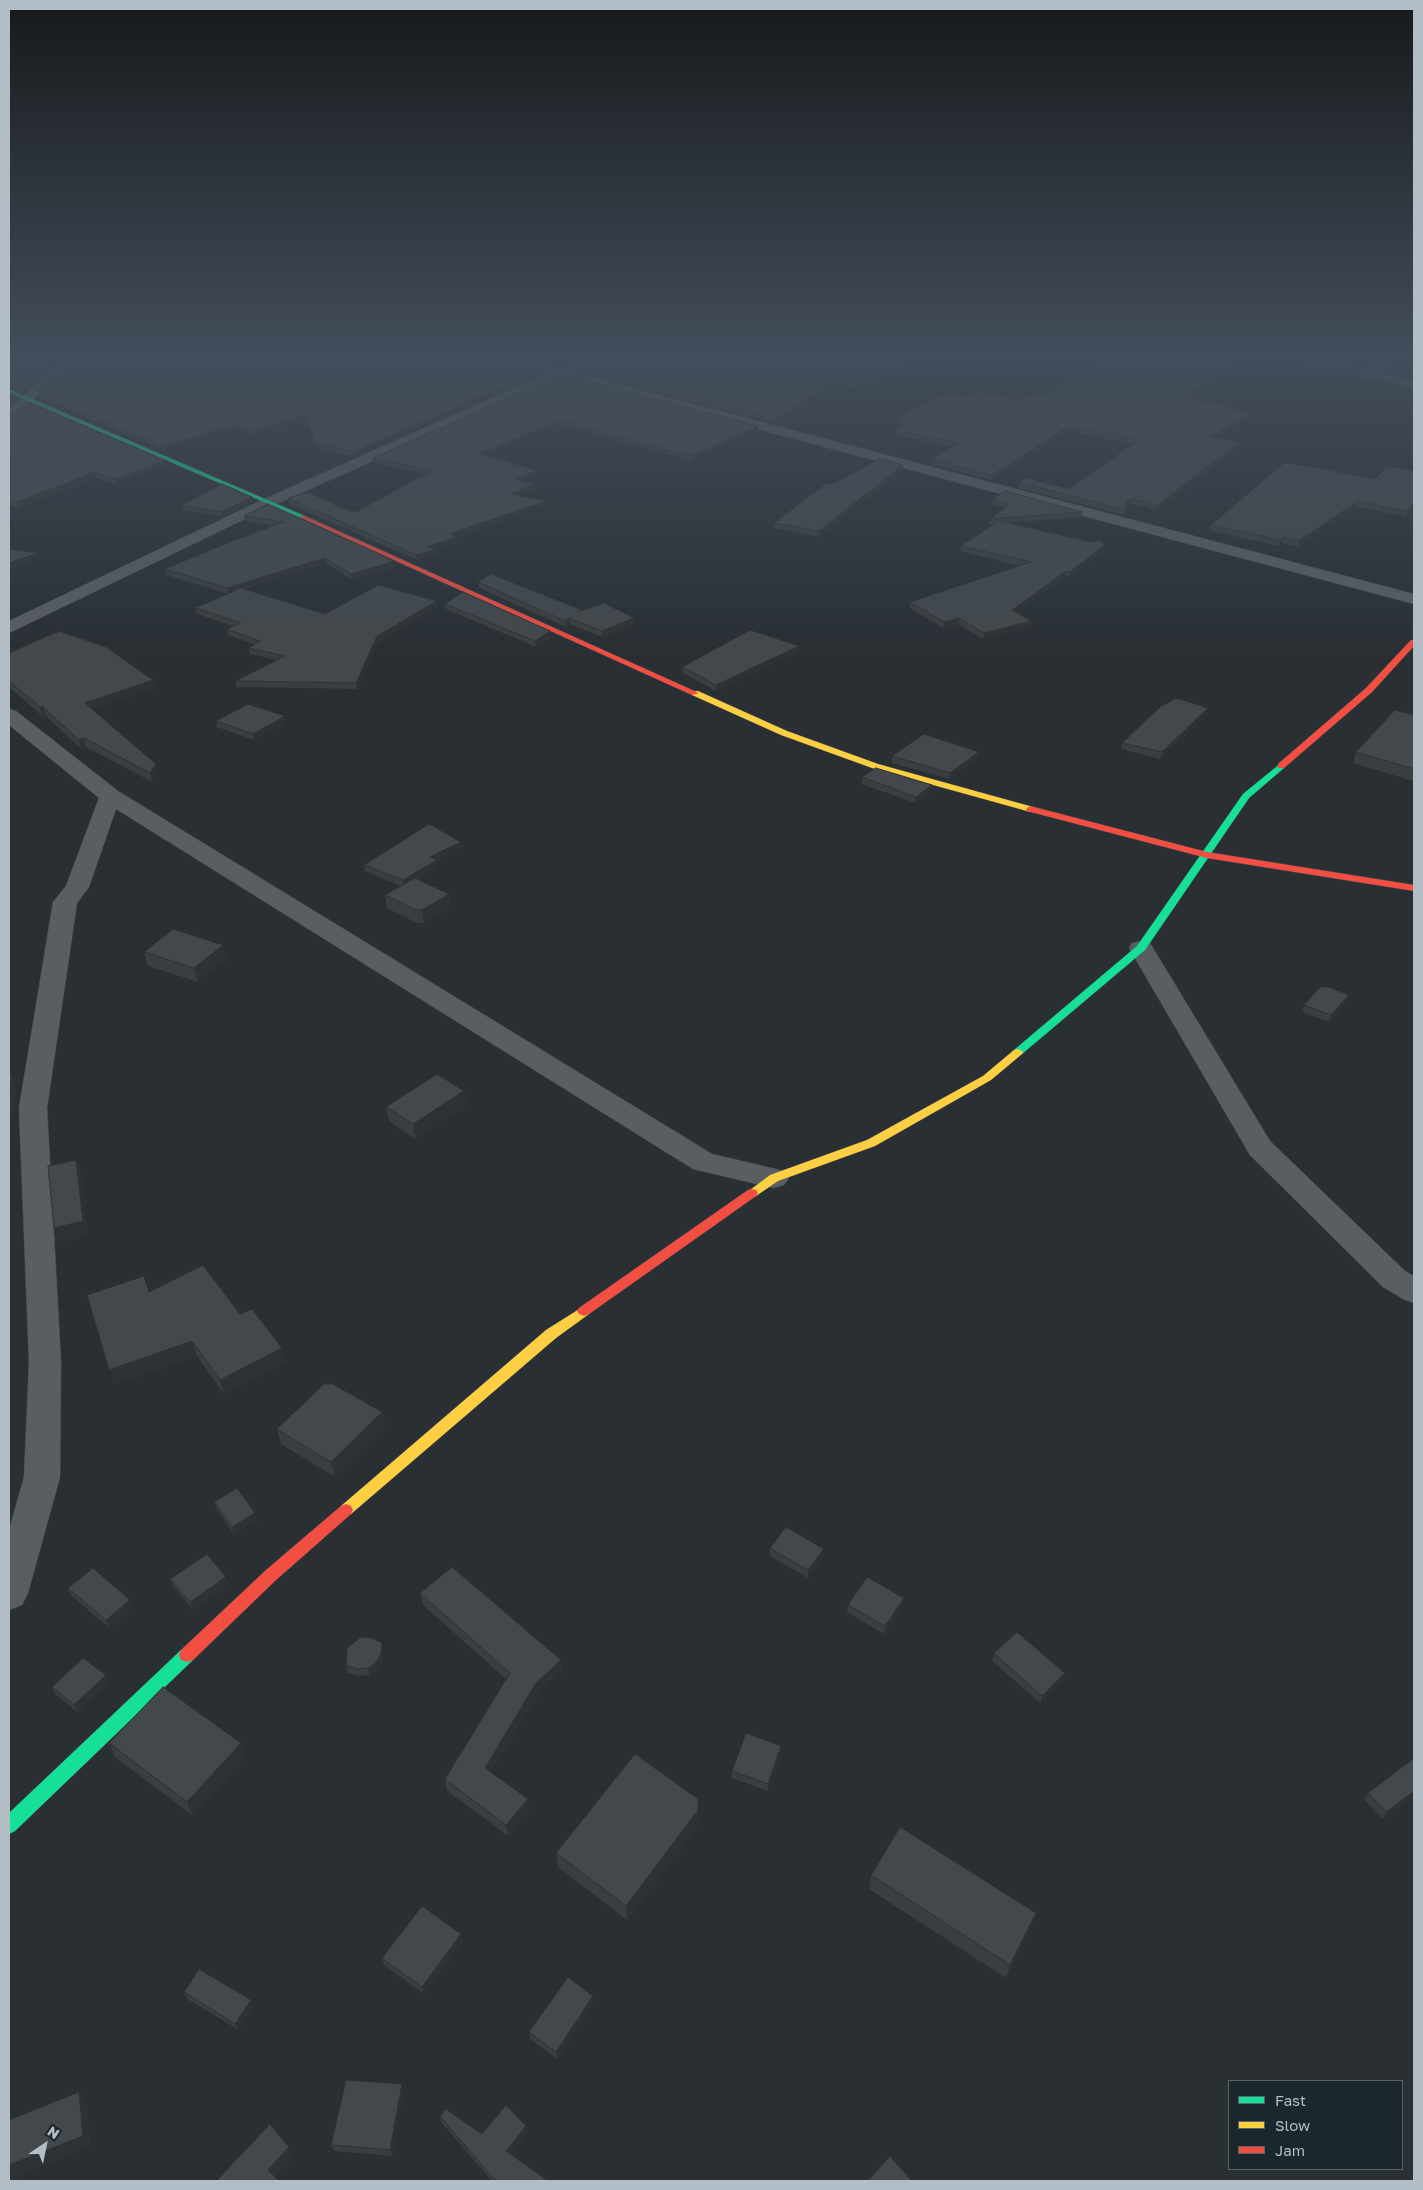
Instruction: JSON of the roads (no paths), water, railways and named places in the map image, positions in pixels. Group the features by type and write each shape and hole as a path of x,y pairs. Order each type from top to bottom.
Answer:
{"street":[{"path":"159,455 269,502 784,733 875,766 962,792 1207,855 1414,888"},
{"path":"9,628 269,502 375,455"},
{"path":"875,455 1414,599"},
{"path":"9,1825 272,1575 551,1334 774,1178 871,1143 987,1078 1140,948 1207,855 1246,796 1370,690 1414,642"},
{"path":"9,715 110,796 703,1162 774,1178"},
{"path":"9,1593 42,1477 45,1362 33,1108 65,902 77,887 110,796"},
{"path":"1140,948 1260,1148 1394,1279 1414,1290"}]}
